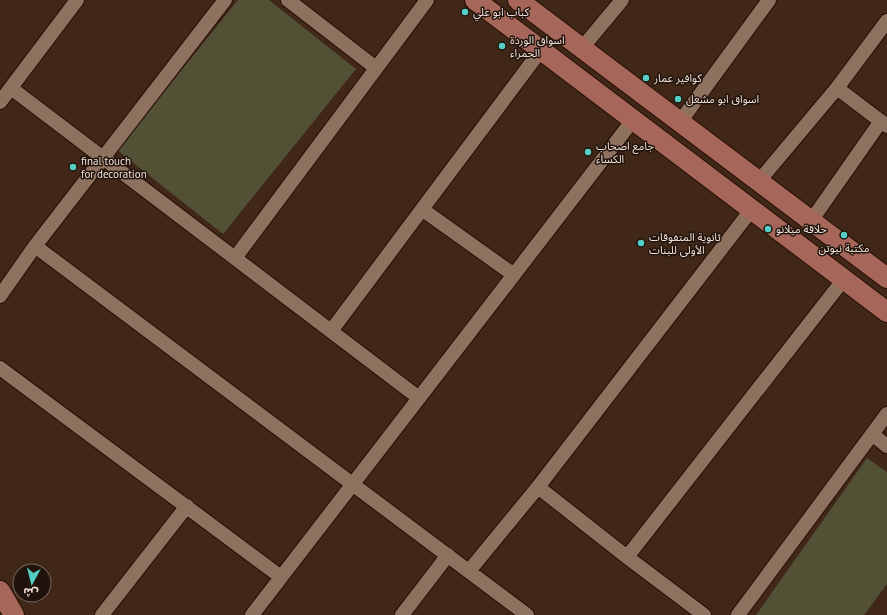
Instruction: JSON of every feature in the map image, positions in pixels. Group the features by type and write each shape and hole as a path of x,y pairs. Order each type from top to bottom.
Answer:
{"street":[{"path":"0,102 77,0"},
{"path":"0,296 35,246 225,0"},
{"path":"288,0 376,68"},
{"path":"235,258 427,0"},
{"path":"475,0 887,312"},
{"path":"518,0 887,278"},
{"path":"582,48 622,0"},
{"path":"680,122 769,0"},
{"path":"759,181 837,88 887,21"},
{"path":"331,331 423,210 541,50"},
{"path":"11,88 419,398"},
{"path":"812,221 884,124 837,88"},
{"path":"252,615 633,120"},
{"path":"469,571 538,487 752,209"},
{"path":"423,210 514,275"},
{"path":"35,246 528,615"},
{"path":"627,557 844,279"},
{"path":"0,368 281,577"},
{"path":"738,615 887,414"},
{"path":"872,434 887,446"},
{"path":"538,487 704,615"},
{"path":"102,615 187,506"},
{"path":"402,615 448,556"},
{"path":"0,591 14,615"}],"shaded area":[{"path":"238,0 269,0 356,69 223,234 117,150"},
{"path":"867,458 887,472 887,584 864,615 756,615"}],"place":[{"name":"كباب ابو علي","path":"465,12"},
{"name":"اسواق الوردة الحمراء","path":"502,46"},
{"name":"كوافير عمار","path":"646,78"},
{"name":"اسواق ابو مشعل","path":"678,99"},
{"name":"جامع اصحاب الكساء","path":"588,152"},
{"name":"final touch for decoration","path":"73,167"},
{"name":"حلاقة ميلانو","path":"768,229"},
{"name":"مكتبة نيوتن","path":"844,235"},
{"name":"ثانوية المتفوقات الأولى للبنات","path":"641,243"}]}
